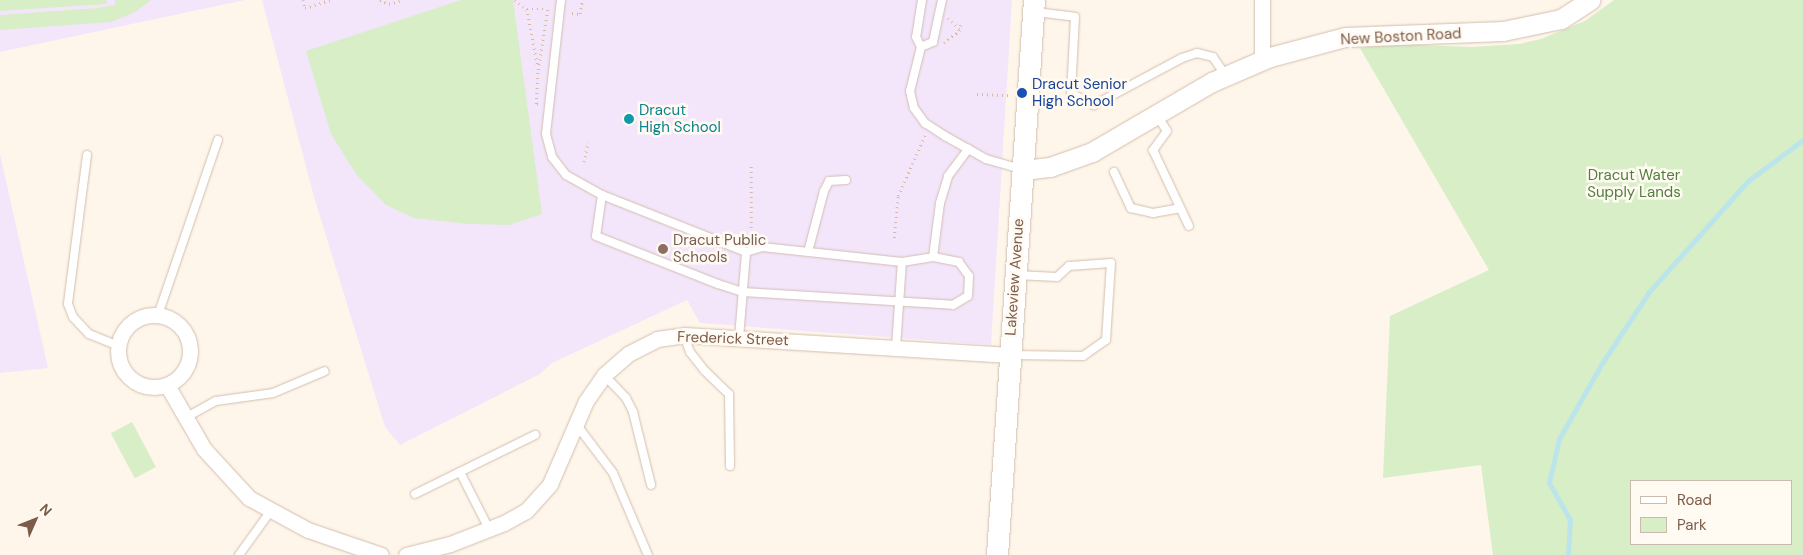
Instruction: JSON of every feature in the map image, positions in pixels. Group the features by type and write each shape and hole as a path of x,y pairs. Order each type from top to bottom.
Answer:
{"main road":[{"name":"Lakeview Avenue","path":"997,555 1034,6"}],"street":[{"path":"1262,0 1262,61"},
{"name":"New Boston Road","path":"1024,170 1050,168 1092,152 1226,76 1262,61 1345,37 1503,32 1561,19 1590,0"},
{"path":"158,315 178,324 189,343 190,358 184,372 167,385 152,387 131,379 122,368 118,346 123,333 132,322 144,316 158,315"},
{"name":"Frederick Street","path":"406,555 434,550 489,529 521,514 542,495 586,402 604,375 642,346 684,335 1010,355"},
{"path":"167,385 185,418 226,476 249,498 270,512 336,541 381,555"}],"lane":[{"path":"562,0 546,134 552,157 566,175 602,195 746,252 762,248 902,262 933,257 958,262 969,276 968,296 953,305 743,292 596,236 602,195"},
{"path":"922,0 916,37 921,47 910,91 914,108 925,123 968,149 986,159 1024,170"},
{"path":"921,47 933,42 942,0"},
{"path":"1034,6 1076,17 1071,93 1094,106 1182,58 1197,53 1213,57 1226,76"},
{"path":"1156,114 1167,131 1153,150 1189,226"},
{"path":"158,315 218,140"},
{"path":"933,257 940,203 948,176 968,149"},
{"path":"87,155 68,304 73,317 89,334 118,346"},
{"path":"1114,172 1131,208 1153,213 1180,208"},
{"path":"808,252 824,191 829,181 846,180"},
{"path":"739,338 746,252"},
{"path":"896,348 897,302 902,262"},
{"path":"1010,355 1083,356 1106,340 1111,263 1069,266 1057,277 1015,275"},
{"path":"684,335 690,352 705,371 729,394 730,466"},
{"path":"185,418 216,401 273,393 325,371"},
{"path":"604,375 626,398 633,412 651,485"},
{"path":"576,424 613,473 648,555"},
{"path":"415,494 535,435"},
{"path":"460,472 489,529"},
{"path":"239,555 270,512"}],"path":[{"path":"302,0 305,8 330,0"},
{"path":"380,0 388,4 402,0"},
{"path":"515,0 527,9 548,9"},
{"path":"538,104 536,104 538,70 549,0"},
{"path":"572,13 580,14 582,0"},
{"path":"527,9 538,70"},
{"path":"942,44 959,31 961,23"},
{"path":"977,94 1011,95"},
{"path":"894,238 898,196 926,133"},
{"path":"584,162 588,142"},
{"path":"750,238 751,164"}],"shaded area":[{"path":"0,0 245,0 0,52"},
{"name":"Dracut Public Schools","path":"262,0 1012,0 991,345 700,323 687,300 552,363 540,374 400,445 385,427 314,197"},
{"path":"0,154 48,368 0,373"}],"green space":[{"path":"0,0 106,0 107,4 0,11"},
{"path":"115,0 151,0 135,12 111,22 0,30 0,15 97,8 115,5"},
{"path":"461,0 513,0 542,214 509,225 468,224 414,218 386,205 356,174 331,134 306,51"},
{"name":"Dracut Water Supply Lands","path":"1614,0 1803,0 1803,555 1493,555 1481,465 1383,478 1390,316 1489,270 1360,48 1394,44 1471,47 1519,44 1541,39 1585,21"},
{"path":"132,422 156,467 135,478 111,433"}],"waterway":[{"path":"1568,555 1570,520 1549,483 1559,439 1601,365 1649,292 1748,181 1803,140"}],"place":[{"name":"Dracut Senior High School","path":"1022,93"},
{"name":"Dracut High School","path":"629,119"},
{"name":"Dracut Public Schools","path":"663,249"}]}
